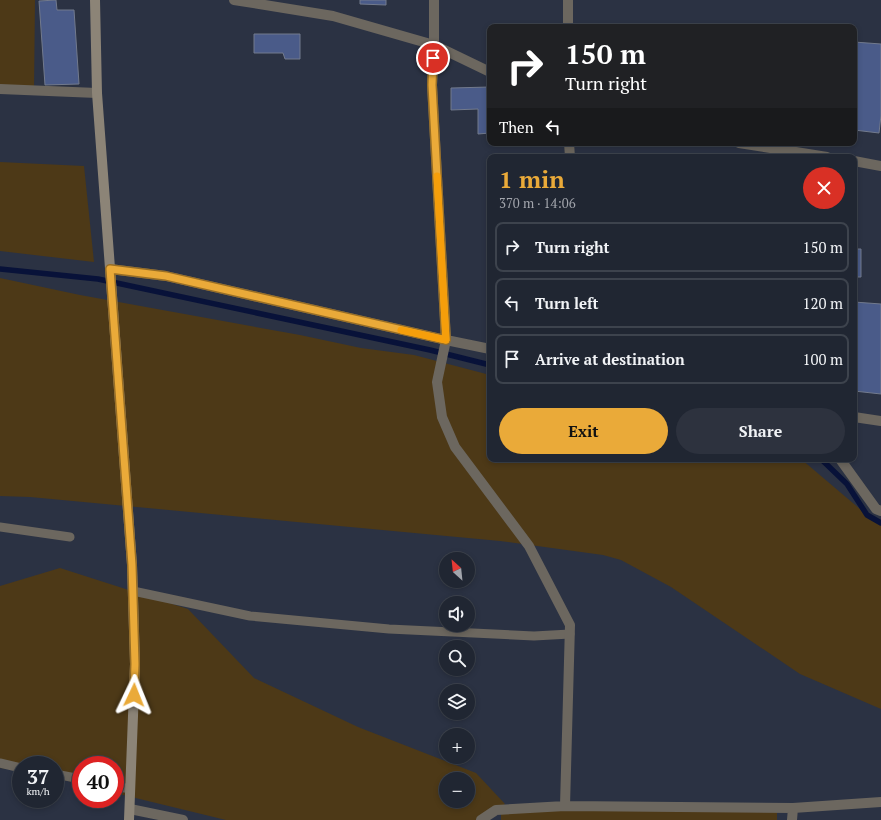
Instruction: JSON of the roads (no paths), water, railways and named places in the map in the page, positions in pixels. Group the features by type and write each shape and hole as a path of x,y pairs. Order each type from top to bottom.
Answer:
{"street":[{"path":"95,0 97,93 132,565 135,664 129,820"},
{"path":"234,0 333,16 434,45 487,71"},
{"path":"434,0 432,85 446,340 437,382 442,417 455,447 529,546 570,625 565,806"},
{"path":"568,0 568,24"},
{"path":"0,89 97,93"},
{"path":"758,146 808,154"},
{"path":"857,162 881,166"},
{"path":"110,270 166,276 487,348"},
{"path":"857,417 881,421"},
{"path":"842,462 876,509 881,511"},
{"path":"481,820 496,810 565,806 793,808 881,802"},
{"path":"792,820 793,808"},
{"path":"130,809 183,820"}],"lane":[{"path":"0,528 70,537"},
{"path":"133,591 250,616 389,630 534,636 570,634"},
{"path":"0,763 12,766"},
{"path":"124,788 130,789"}],"waterway":[{"path":"0,269 98,279 430,350 487,364"},
{"path":"824,462 847,484 867,515 881,523"}]}
